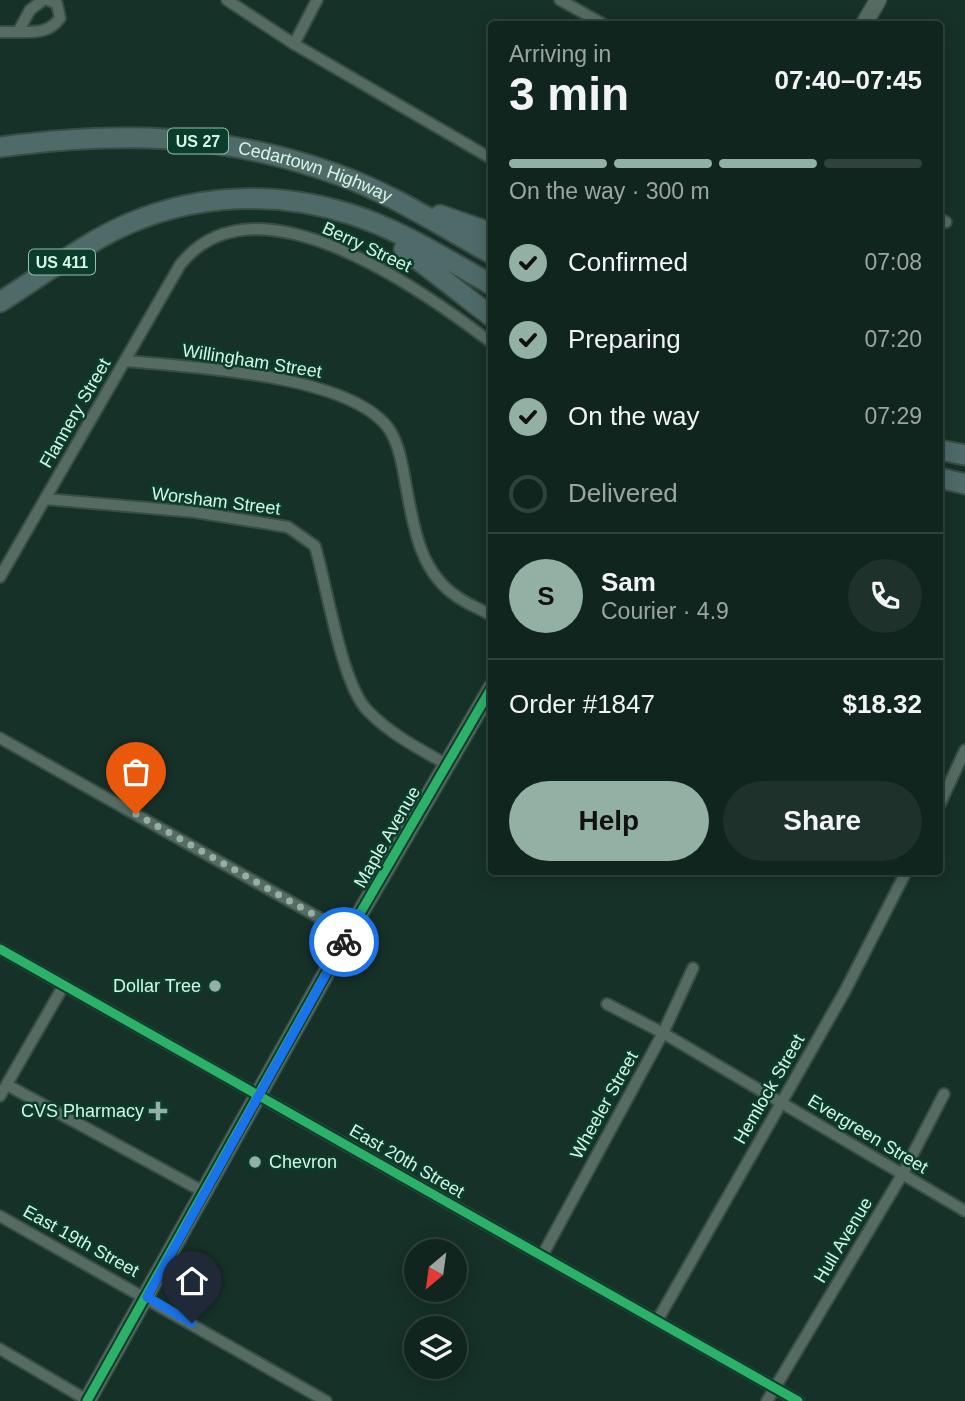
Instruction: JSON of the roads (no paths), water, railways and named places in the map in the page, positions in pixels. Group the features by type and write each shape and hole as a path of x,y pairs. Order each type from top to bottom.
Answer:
{"highway":[{"name":"Cedartown Highway","path":"0,148 47,141 142,136 204,142 262,152 337,174 388,197 488,252"},
{"path":"388,197 488,232"},
{"name":"Cedartown Highway","path":"126,226 170,208 204,200 278,201 351,214 403,237 488,283"},
{"path":"351,214 411,253 488,314"},
{"path":"0,314 102,246 126,226"},
{"name":"US 411","path":"0,302 100,238 126,226"},
{"path":"943,451 965,455"},
{"path":"943,479 965,484"}],"main road":[{"path":"866,21 878,0"},
{"name":"Maple Avenue","path":"87,1400 348,934 488,694"}],"street":[{"path":"0,32 18,32 43,31 53,27 60,18 57,4 45,0 30,10 18,32"},
{"path":"227,0 294,44 488,157"},
{"path":"294,44 317,0"},
{"path":"560,0 598,21"},
{"name":"Berry Street","path":"180,265 190,253 226,234 254,229 292,234 331,245 394,275 488,340"},
{"name":"Flannery Street","path":"0,577 180,265"},
{"name":"Willingham Street","path":"125,361 213,370 316,386 357,404 389,429 401,455 414,528 425,563 457,597 488,614"},
{"name":"Worsham Street","path":"45,499 195,512 288,527 307,537 315,545 343,659 366,709 406,742 448,765"},
{"path":"0,738 348,934"},
{"path":"943,798 965,750"},
{"name":"Hemlock Street","path":"657,1321 845,991 904,875"},
{"name":"East 20th Street","path":"0,948 798,1401"},
{"name":"Wheeler Street","path":"542,1256 663,1033 694,968"},
{"path":"0,1096 64,985"},
{"name":"Evergreen Street","path":"607,1004 663,1033 965,1211"},
{"path":"7,1084 204,1192"},
{"name":"Hull Avenue","path":"767,1401 902,1175 944,1094"},
{"name":"East 19th Street","path":"0,1216 147,1297 326,1401"},
{"path":"0,1349 87,1400"}],"place":[{"name":"Dollar Tree","path":"215,986"},
{"name":"CVS Pharmacy","path":"158,1111"},
{"name":"Chevron","path":"255,1162"}]}
